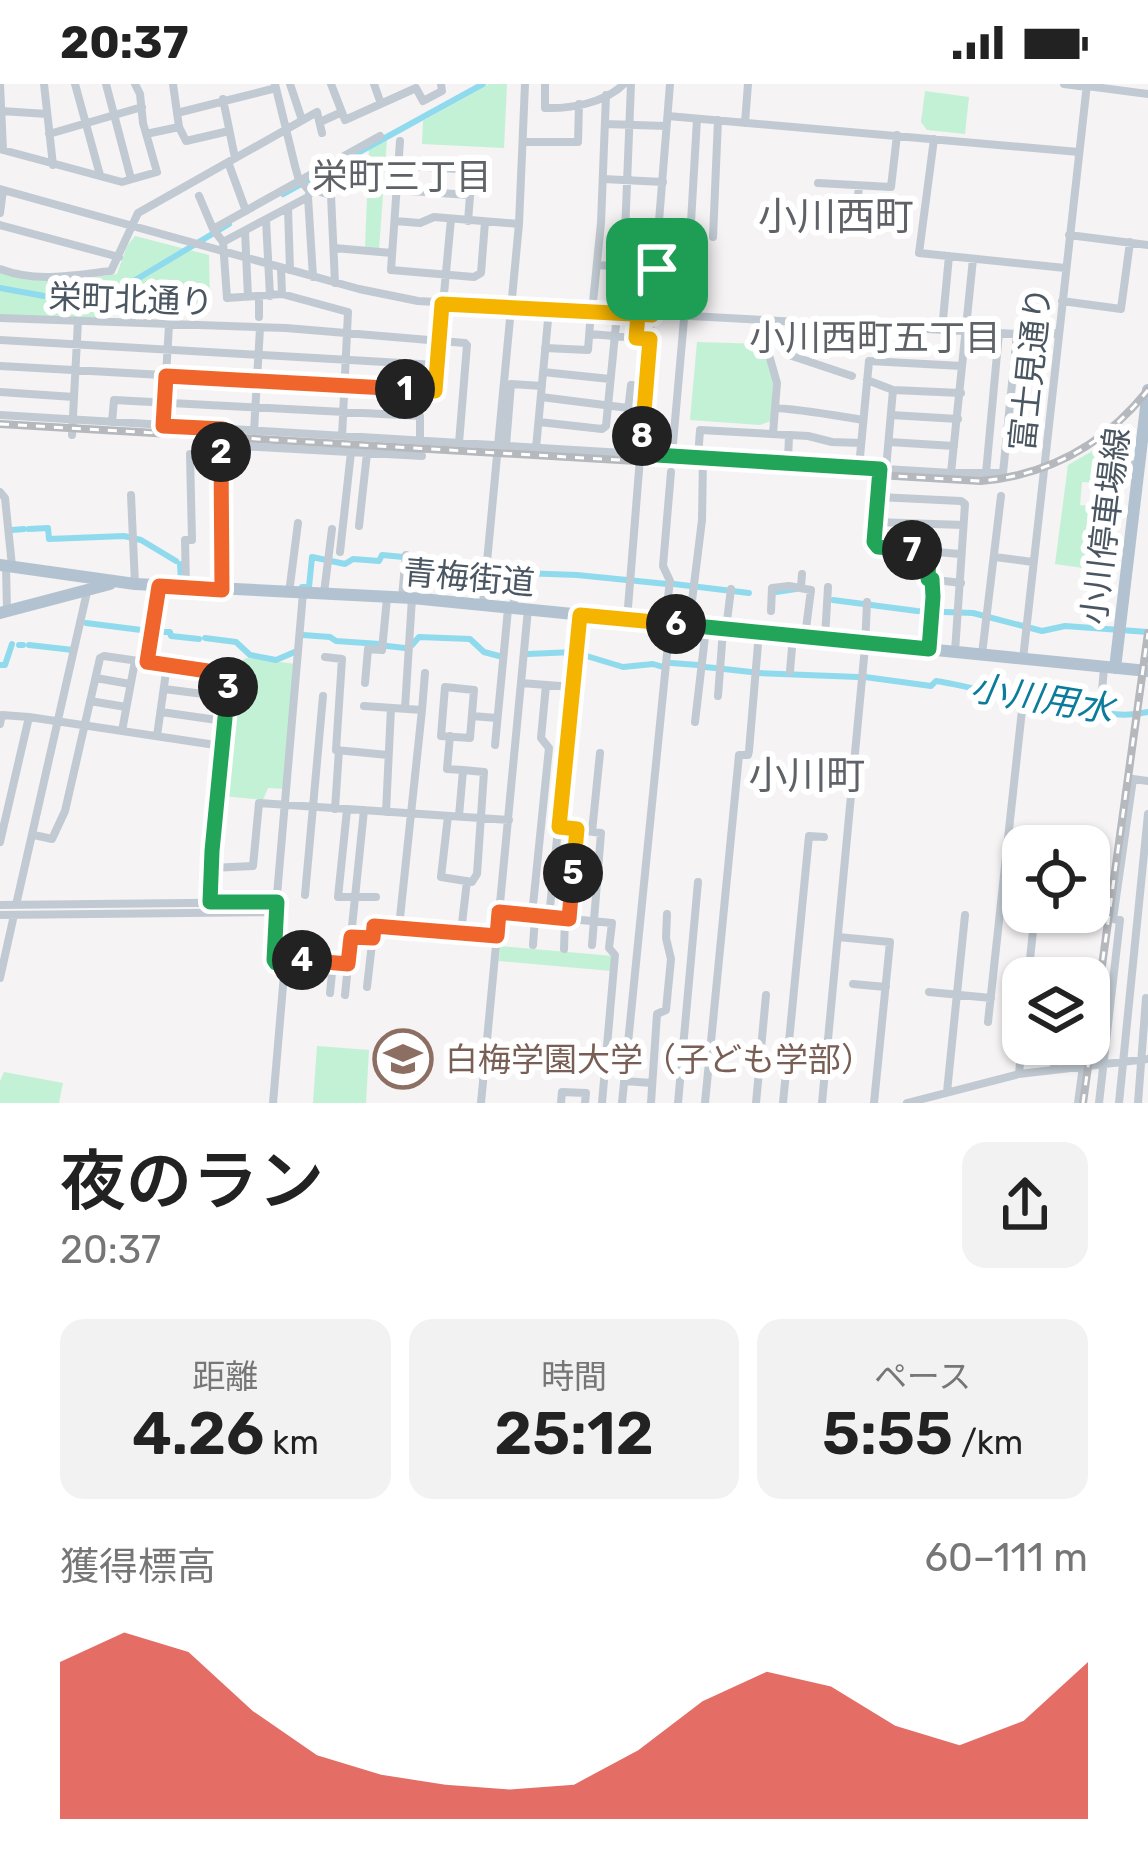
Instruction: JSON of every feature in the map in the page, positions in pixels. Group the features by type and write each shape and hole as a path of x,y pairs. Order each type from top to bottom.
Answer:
{"main road":[{"name":"小川停車場線","path":"1109,668 1119,631 1148,390"},
{"name":"青梅街道","path":"6,566 134,584 400,597 1148,671"},
{"path":"4,613 117,582"}],"street":[{"path":"0,84 3,150 122,182 158,172 135,84"},
{"path":"44,84 53,165"},
{"path":"75,84 100,177"},
{"path":"106,84 131,179"},
{"path":"172,84 186,141 229,131"},
{"path":"290,84 302,120"},
{"path":"374,84 381,104"},
{"path":"335,85 345,120 415,86 423,101 442,91 441,84"},
{"path":"501,446 525,84"},
{"path":"545,84 545,108 566,109 628,84"},
{"path":"539,422 606,426 627,180 628,84"},
{"path":"627,620 670,84"},
{"path":"745,123 748,84"},
{"path":"1064,84 1147,90"},
{"path":"177,112 276,86 285,130 305,186 313,277"},
{"name":"富士見通り","path":"1023,659 1087,86"},
{"path":"545,349 588,350 607,95"},
{"path":"223,99 246,211"},
{"path":"524,142 578,142 579,104"},
{"path":"50,134 142,107"},
{"path":"1,110 47,114"},
{"path":"0,269 44,278 111,271 138,213 317,112 321,127 342,112"},
{"path":"672,455 697,119"},
{"path":"605,124 718,120 1079,152"},
{"path":"713,238 718,120"},
{"path":"146,134 179,127"},
{"path":"818,183 891,187 897,135"},
{"path":"218,237 246,211 305,186 380,136"},
{"path":"934,139 919,253 1065,268"},
{"path":"400,141 391,271 474,277 481,273 485,222"},
{"path":"468,221 473,159"},
{"path":"398,165 471,170"},
{"path":"603,179 663,182"},
{"path":"0,212 2,190 197,244 266,220 287,208 305,186"},
{"path":"305,186 331,195 335,283"},
{"path":"855,228 859,186"},
{"path":"397,190 470,195"},
{"path":"199,196 218,237 227,298 282,294 348,312 342,437"},
{"path":"282,294 287,208"},
{"path":"394,221 420,223 434,218 519,224"},
{"path":"0,366 435,391 451,219"},
{"path":"259,296 268,264 266,220"},
{"path":"0,225 119,257"},
{"path":"245,231 246,258 259,296 254,431"},
{"path":"1069,235 1148,244"},
{"path":"218,237 246,258 388,297 442,304 1017,334 1058,332"},
{"path":"1062,301 1121,309 1130,242"},
{"path":"334,248 392,253"},
{"path":"942,329 950,256"},
{"path":"952,473 973,259"},
{"path":"597,265 657,269"},
{"path":"636,338 642,269"},
{"path":"536,448 549,309"},
{"name":"栄町北通り","path":"0,318 169,325 260,322 439,340"},
{"path":"72,435 78,321"},
{"path":"770,321 769,355 777,383 773,434"},
{"path":"163,426 169,325"},
{"path":"986,473 999,333"},
{"path":"590,334 650,339"},
{"path":"0,416 1004,473 1017,334"},
{"path":"0,340 437,365"},
{"path":"439,340 467,345 459,443"},
{"path":"792,356 852,376"},
{"path":"859,467 869,361 962,366"},
{"path":"543,372 610,379"},
{"path":"867,380 893,390 961,393"},
{"path":"483,605 511,384 644,410"},
{"path":"626,428 631,385 646,386"},
{"path":"893,390 874,542 878,547 960,554"},
{"path":"0,392 74,397"},
{"path":"112,422 114,400 420,416 420,441"},
{"path":"776,408 863,420"},
{"path":"891,415 958,419"},
{"path":"222,590 223,429"},
{"path":"689,625 701,520 700,430 861,443"},
{"path":"788,462 789,435"},
{"path":"889,442 954,446"},
{"path":"221,445 422,456"},
{"path":"340,552 351,452"},
{"path":"344,513 362,519 367,453"},
{"path":"186,587 185,540 192,540 190,454"},
{"path":"1094,555 1104,461 1138,465"},
{"path":"622,1103 668,624 670,580 663,566 671,472"},
{"path":"1,494 5,498 4,613"},
{"path":"131,495 134,584"},
{"path":"982,655 1000,496"},
{"path":"878,497 965,504 955,652"},
{"path":"875,522 963,525"},
{"path":"273,1103 284,968 272,957 286,805 298,523"},
{"path":"324,594 332,529"},
{"path":"929,551 928,579 961,584"},
{"path":"365,683 368,649 382,650 400,597 406,557"},
{"path":"995,557 1033,562"},
{"path":"495,745 518,573"},
{"path":"801,587 802,574"},
{"path":"929,649 932,579"},
{"path":"147,662 159,586"},
{"path":"825,638 829,587"},
{"path":"771,611 772,589 811,590 790,671"},
{"path":"718,697 730,591"},
{"path":"0,978 87,592"},
{"path":"400,597 405,709"},
{"path":"822,1103 867,604"},
{"path":"481,1103 521,683 516,608"},
{"path":"550,917 580,615"},
{"path":"695,722 706,627"},
{"path":"705,1103 739,755 749,751 758,632"},
{"path":"34,835 52,839 65,811 100,658 228,674 209,907"},
{"path":"325,658 342,659 335,809"},
{"path":"122,731 134,661"},
{"path":"157,736 167,665"},
{"path":"1100,712 1109,668"},
{"path":"399,927 425,673"},
{"path":"96,678 130,684"},
{"path":"521,683 573,687"},
{"path":"532,945 549,748 542,738 546,685"},
{"path":"445,687 474,690 472,716 470,738 441,736 445,687"},
{"path":"164,688 227,697"},
{"path":"305,896 323,696"},
{"path":"90,701 126,707"},
{"path":"364,706 422,710"},
{"path":"386,812 391,708"},
{"path":"1010,825 1022,710"},
{"path":"161,712 225,721"},
{"path":"0,724 2,715 29,717 222,746"},
{"path":"472,716 497,718"},
{"path":"0,842 29,717"},
{"path":"450,736 447,769 463,770 484,772 472,882 441,877 463,770"},
{"path":"338,750 388,755"},
{"path":"592,832 600,754"},
{"path":"1137,921 1113,919 1132,779 1148,781"},
{"path":"211,868 253,866 259,803 509,820"},
{"path":"347,810 338,897 376,897"},
{"path":"345,995 347,936 364,810"},
{"path":"1119,1103 1148,814"},
{"path":"559,827 601,833 592,944"},
{"path":"564,949 577,829"},
{"path":"783,1103 809,836 824,837"},
{"path":"461,932 467,881"},
{"path":"678,1103 698,882"},
{"path":"988,1022 1002,900"},
{"path":"0,905 15,910 276,907"},
{"path":"0,916 15,910"},
{"path":"499,912 612,922 610,948 615,955 602,1103"},
{"path":"651,1103 657,1014 666,1010 671,959 667,914"},
{"path":"947,1093 965,914"},
{"path":"1110,1016 1120,920"},
{"path":"367,987 374,926 497,936"},
{"path":"347,936 373,938"},
{"path":"837,937 890,942 874,1103"},
{"path":"276,963 286,958 348,964"},
{"path":"330,993 333,963"},
{"path":"853,984 886,987"},
{"path":"929,992 991,998"},
{"path":"756,1103 766,995"},
{"path":"1138,1103 1146,998"},
{"path":"1110,1063 1144,1059"},
{"path":"1019,1074 1020,1065"},
{"path":"1054,1065 1054,1069"},
{"path":"907,1103 1019,1074 1094,1065"},
{"path":"1099,1103 1105,1065"},
{"path":"1078,1103 1083,1066"},
{"path":"825,1070 844,1071"},
{"path":"624,1081 652,1083"},
{"path":"561,1103 562,1092 586,1093 585,1103"}],"green space":[{"path":"489,84 507,84 504,148 422,144 423,121"},
{"path":"925,91 969,97 965,134 927,130 921,122"},
{"path":"387,139 379,250 365,247 369,150"},
{"path":"135,236 209,255 210,305 108,308 106,320 0,316 0,273 43,281 117,274"},
{"path":"697,342 766,344 773,382 771,421 760,425 690,420"},
{"path":"1103,445 1100,483 1082,482 1080,505 1097,507 1090,569 1055,564 1068,465"},
{"path":"247,658 296,664 286,789 268,788 263,800 222,796 234,664"},
{"path":"500,946 613,956 611,971 499,961"},
{"path":"317,1046 369,1050 366,1103 313,1103"},
{"path":"4,1072 63,1083 59,1103 0,1103"}],"waterway":[{"path":"283,194 483,84"},
{"path":"0,288 69,297 122,288 229,224"},
{"path":"29,529 48,528 49,539 124,536 141,540 176,561"},
{"path":"12,530 24,529"},
{"path":"302,587 309,587 312,557 345,564 353,559 379,561 382,555 457,562 477,570"},
{"path":"180,564 181,581"},
{"path":"494,572 667,584"},
{"path":"674,584 749,593"},
{"path":"776,592 796,589"},
{"path":"833,600 973,613 1042,631 1065,626 1148,632"},
{"name":"小川用水","path":"86,623 149,631"},
{"name":"小川用水","path":"157,632 199,639"},
{"name":"小川用水","path":"303,635 380,644"},
{"name":"小川用水","path":"412,645 419,637 470,639 484,652 499,656"},
{"name":"小川用水","path":"205,638 236,642 250,655 276,660 298,647"},
{"name":"小川用水","path":"0,665 5,665 12,644"},
{"name":"小川用水","path":"29,645 73,650"},
{"name":"小川用水","path":"387,646 405,648"},
{"name":"小川用水","path":"528,654 574,652"},
{"name":"小川用水","path":"580,654 623,667 665,664"},
{"name":"小川用水","path":"671,663 698,665"},
{"name":"小川用水","path":"705,667 715,668"},
{"name":"小川用水","path":"724,669 751,672"},
{"name":"小川用水","path":"758,673 858,677"},
{"name":"小川用水","path":"865,677 931,686 936,681 988,691 1031,691 1104,713 1148,712"}],"railway":[{"path":"0,424 981,481 1030,472 1074,454 1113,426 1148,390"},
{"path":"1083,1103 1148,633"}],"place":[{"name":"白梅学園大学（子ども学部）","path":"403,1059"}],"district":[{"name":"栄町三丁目","path":"402,176"},
{"name":"小川西町","path":"836,216"},
{"name":"小川西町五丁目","path":"875,337"},
{"name":"小川町","path":"807,775"}],"route":[{"path":"657,269 642,269 638,314 636,338 650,339 640,454 880,469 874,542 878,547 929,551 933,597 929,649 580,615 559,827 577,829 569,919 499,912 497,936 374,926 373,938 351,937 348,964 286,958 276,963 272,953 277,902 210,902 228,674 147,662 159,586 222,590 223,429 163,426 166,376 435,391 442,304 591,311 592,312 638,314 652,315 657,269"}]}
